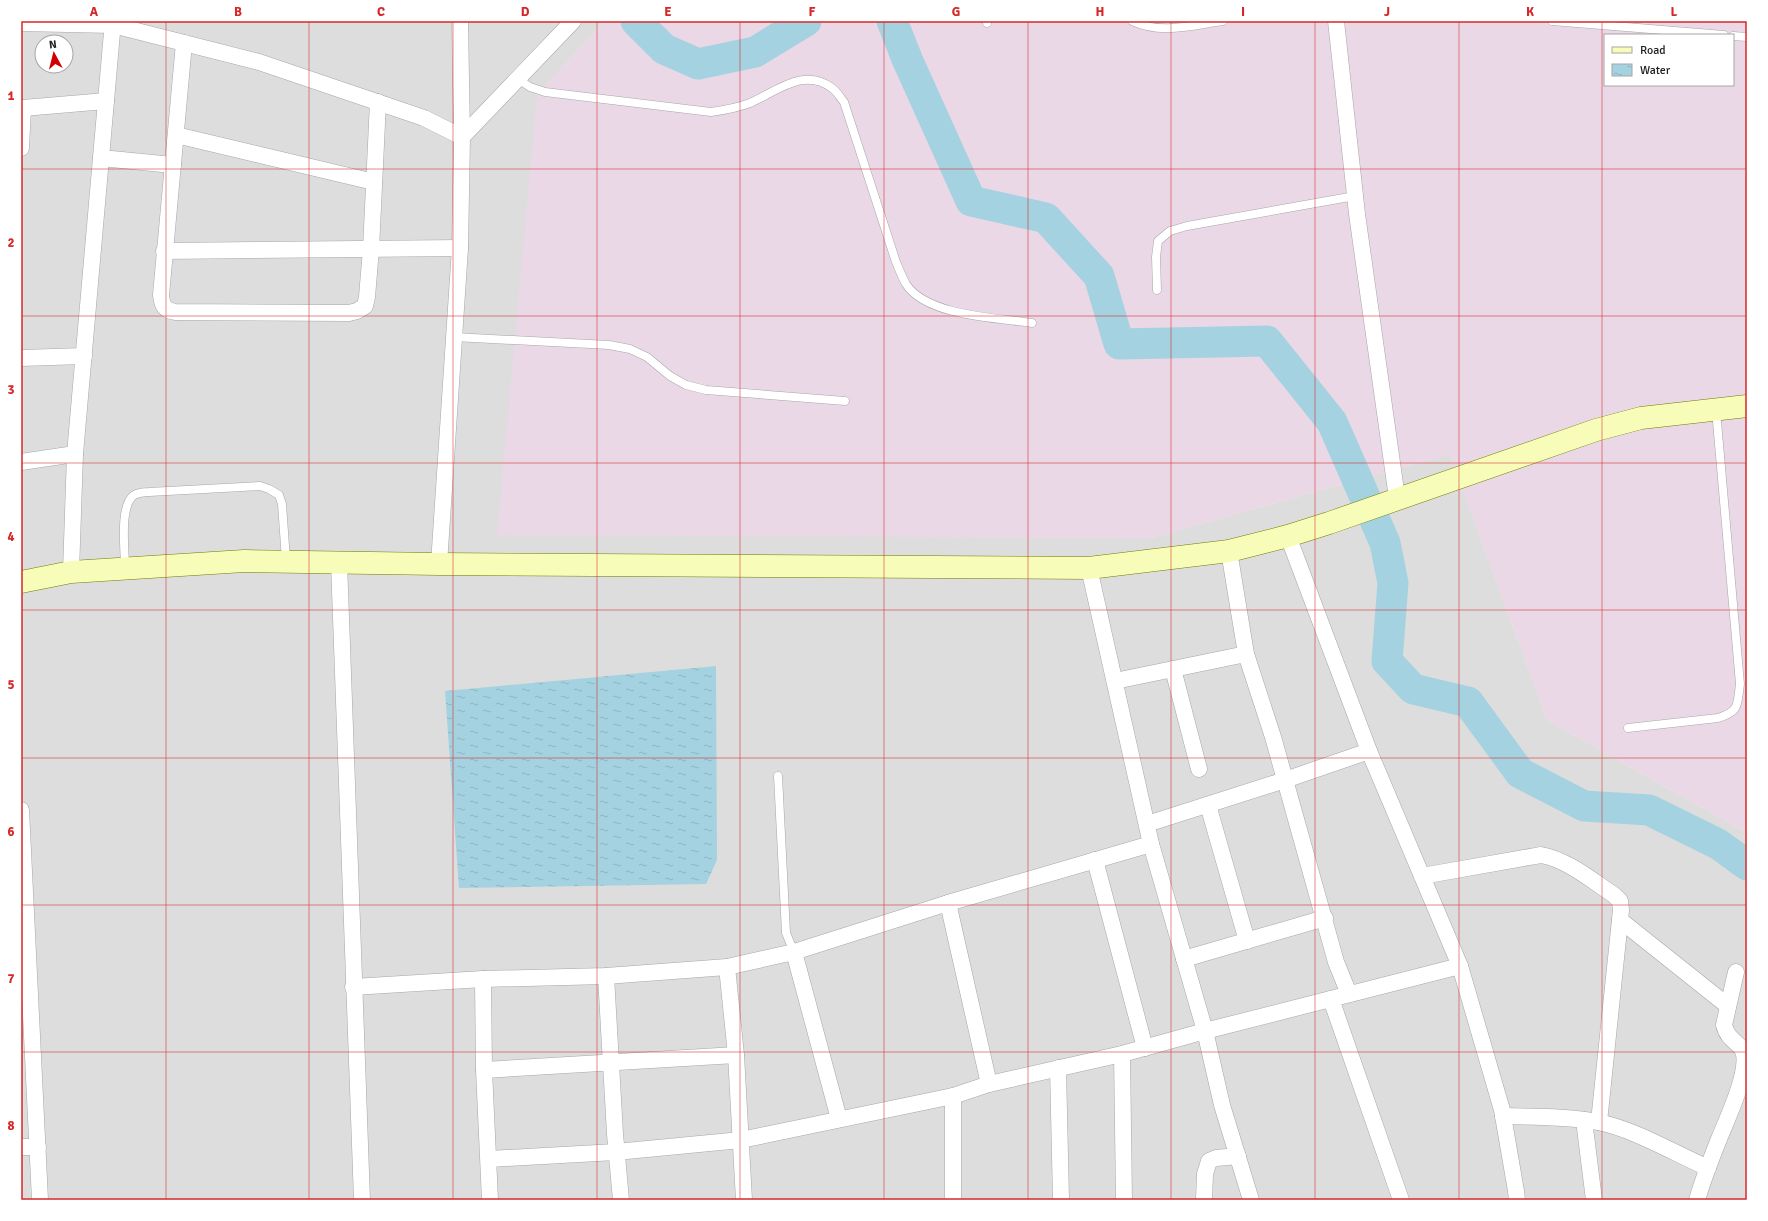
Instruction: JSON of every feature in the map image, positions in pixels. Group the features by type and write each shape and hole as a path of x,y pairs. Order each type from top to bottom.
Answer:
{"main road":[{"path":"21,582 71,572 244,561 439,564 1089,568 1229,551 1288,536 1328,523 1596,430 1641,418 1747,406"}],"street":[{"path":"439,564 460,248 462,137 460,21"},
{"path":"462,137 573,21"},
{"path":"1336,21 1389,502"},
{"path":"25,22 113,23 259,62 424,118 462,137"},
{"path":"71,572 75,454 113,23"},
{"path":"184,43 161,295 162,305 168,311 349,313 358,311 365,306 367,297 378,102"},
{"path":"21,148 22,108 106,101"},
{"path":"176,135 374,182"},
{"path":"101,158 173,165"},
{"path":"164,251 460,248"},
{"path":"21,358 84,356"},
{"path":"21,462 75,454"},
{"path":"1288,536 1369,751 1460,966 1503,1116 1517,1200"},
{"path":"1229,551 1246,654 1285,780 1325,918 1336,962 1349,994"},
{"path":"339,562 353,987 362,1200"},
{"path":"1089,568 1151,844 1205,1031 1222,1105 1251,1200"},
{"path":"1115,681 1246,654"},
{"path":"1173,669 1199,770"},
{"path":"1147,824 1285,780 1369,751"},
{"path":"1208,805 1247,940"},
{"path":"21,810 40,1200"},
{"path":"353,987 483,979 606,976 726,967 794,952 948,903 1151,844"},
{"path":"1422,876 1541,855 1552,857 1562,862 1614,895 1620,901 1620,920 1592,1121 1594,1200"},
{"path":"1095,860 1144,1048"},
{"path":"948,903 989,1084"},
{"path":"1184,959 1325,918"},
{"path":"1620,920 1728,1006"},
{"path":"794,952 839,1120"},
{"path":"489,1158 616,1152 741,1140 953,1096 989,1084 1122,1054 1205,1031 1460,966"},
{"path":"726,967 736,1055 744,1200"},
{"path":"1697,1200 1708,1168 1742,1096 1745,1062 1744,1053 1740,1047 1731,1040 1724,1025 1736,972"},
{"path":"606,976 616,1152 622,1200"},
{"path":"483,979 484,1070 490,1200"},
{"path":"1331,999 1402,1200"},
{"path":"1122,1054 1124,1200"},
{"path":"484,1070 736,1055"},
{"path":"1058,1068 1061,1200"},
{"path":"953,1096 953,1200"},
{"path":"1503,1116 1592,1121 1622,1129 1708,1168"},
{"path":"21,1147 38,1147"},
{"path":"1204,1200 1205,1174 1209,1161 1216,1158 1238,1156"}],"lane":[{"path":"1132,21 1149,28 1169,29 1223,21"},
{"path":"1552,21 1712,34"},
{"path":"1734,36 1747,37"},
{"path":"518,79 530,87 545,92 711,112 731,110 801,78 817,80 833,88 844,102 896,262 906,285 926,302 958,313 1032,323"},
{"path":"1157,290 1156,257 1158,241 1170,231 1187,226 1355,196"},
{"path":"454,337 609,345 630,349 647,357 670,376 686,385 706,390 845,401"},
{"path":"1628,728 1718,718 1732,714 1737,705 1740,684 1716,409"},
{"path":"125,568 124,514 128,502 135,494 252,487 269,489 279,495 282,504 286,561"},
{"path":"778,776 786,933 794,952"}],"shaded area":[{"path":"21,21 605,21 537,95 1150,538 1450,454 1547,720 1747,833 1747,1200 21,1200"},
{"path":"605,21 1747,21 1747,833 1547,720 1450,454 1150,538 497,535 537,95"}],"water":[{"path":"716,666 717,860 706,884 459,888 445,691"}],"waterway":[{"path":"636,21 664,49 698,64 755,52 806,21"},
{"path":"892,21 907,59 971,201 1046,218 1099,276 1119,344 1267,341 1332,422 1385,543 1393,583 1387,661 1413,689 1468,702 1520,773 1584,806 1649,810 1718,844 1747,865"}]}
